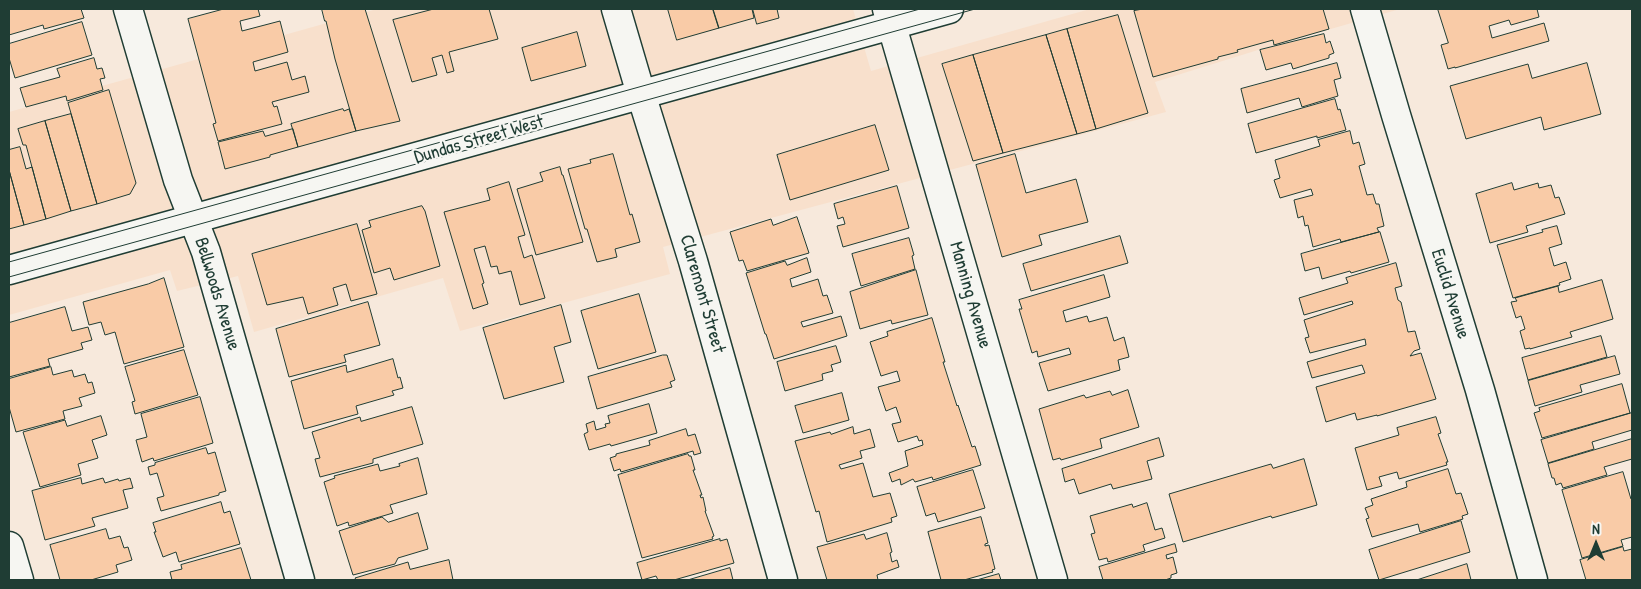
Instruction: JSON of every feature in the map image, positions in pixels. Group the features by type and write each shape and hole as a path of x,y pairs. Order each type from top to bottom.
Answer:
{"street":[{"name":"Bellwoods Avenue","path":"128,9 178,180 211,267 300,580"},
{"name":"Claremont Street","path":"616,9 693,261 783,580"},
{"name":"Dundas Street West","path":"9,270 641,94 889,17 949,9"},
{"name":"Euclid Avenue","path":"1365,9 1480,390 1533,580"},
{"name":"Manning Avenue","path":"889,17 1053,580"},
{"path":"9,546 19,580"}],"shaded area":[{"path":"377,9 853,9 871,71 1090,9 1400,9 1155,82 1166,112 663,247 670,274 460,331 443,278 254,332 238,276 177,291 170,270 9,315 9,112"}],"building":[{"path":"9,9 81,9 84,18 44,29 43,25 9,35"},
{"path":"224,9 258,9 260,16 240,21 242,31 280,21 288,52 253,62 255,71 287,62 292,80 305,76 309,92 272,102 274,107 277,106 282,124 218,141 213,124 216,123 188,19"},
{"path":"322,9 365,9 400,121 356,131"},
{"path":"434,9 489,9 498,39 449,52 454,71 447,73 442,55 432,58 437,75 412,82 393,20"},
{"path":"668,9 713,9 719,28 677,40"},
{"path":"713,9 752,9 754,18 719,28"},
{"path":"753,9 777,9 779,18 757,24"},
{"path":"1143,9 1323,9 1329,29 1274,45 1273,40 1237,50 1238,52 1218,57 1218,59 1153,77 1134,11"},
{"path":"1438,9 1537,9 1539,17 1511,25 1509,20 1489,26 1492,38 1544,23 1549,41 1448,69 1441,45 1448,43"},
{"path":"1118,15 1148,113 1096,129 1067,29"},
{"path":"82,22 92,55 15,78 9,58 9,44"},
{"path":"1067,29 1096,129 1077,134 1046,35"},
{"path":"577,32 586,66 531,81 522,48"},
{"path":"1324,34 1326,43 1330,41 1334,53 1329,55 1329,58 1293,69 1291,63 1266,70 1260,50"},
{"path":"1046,35 1077,134 1003,153 973,55"},
{"path":"973,55 1003,153 973,161 942,64"},
{"path":"94,58 97,69 102,68 105,78 100,79 103,90 67,101 66,96 26,107 20,88 60,77 57,69"},
{"path":"1337,63 1341,78 1334,80 1338,96 1302,107 1299,98 1247,113 1241,89"},
{"path":"1587,63 1601,114 1544,130 1541,117 1466,139 1450,86 1528,64 1532,78"},
{"path":"109,90 136,183 130,194 97,204 68,103"},
{"path":"1335,99 1346,130 1256,153 1248,124"},
{"path":"343,109 344,111 349,109 356,131 298,147 291,124"},
{"path":"71,114 97,204 71,211 45,121"},
{"path":"45,121 71,211 46,219 26,145 23,145 18,129"},
{"path":"875,125 889,170 790,200 777,155"},
{"path":"293,129 298,147 225,169 218,142 263,131 265,136"},
{"path":"1350,131 1353,144 1359,142 1365,164 1359,166 1367,195 1373,194 1376,204 1379,204 1384,226 1377,228 1379,232 1341,242 1340,239 1313,247 1308,225 1305,226 1303,216 1298,218 1294,200 1313,195 1311,189 1280,198 1274,180 1280,178 1275,160 1320,146 1318,140"},
{"path":"20,147 26,169 32,167 46,219 24,225 9,170 9,150"},
{"path":"613,154 630,215 632,214 640,242 615,249 617,257 597,262 587,229 585,229 568,169 591,163 590,160"},
{"path":"1015,154 1026,193 1076,179 1088,222 1039,235 1042,245 1002,257 976,165"},
{"path":"560,167 583,242 536,255 517,189 543,181 540,173"},
{"path":"9,170 24,225 9,229"},
{"path":"509,182 525,235 518,237 524,258 532,255 545,298 520,305 511,271 499,274 497,266 491,267 485,246 474,249 488,304 473,309 444,212 490,200 487,189"},
{"path":"1512,183 1514,190 1538,183 1539,188 1551,185 1555,198 1559,197 1565,214 1526,226 1528,232 1490,243 1476,194"},
{"path":"897,186 909,228 843,247 837,226 845,224 843,217 838,219 834,204"},
{"path":"422,206 440,266 394,280 390,268 374,273 362,230 371,227 369,221"},
{"path":"797,217 809,253 747,271 743,260 739,261 730,232 771,219 773,225"},
{"path":"357,224 377,294 351,301 346,284 333,288 338,305 308,314 303,297 267,305 252,254"},
{"path":"1557,226 1562,244 1549,248 1554,266 1566,262 1571,279 1559,283 1560,285 1513,298 1497,245"},
{"path":"1380,232 1389,262 1322,279 1319,267 1305,271 1301,254"},
{"path":"1120,236 1128,263 1031,291 1023,264"},
{"path":"909,238 914,255 912,256 915,269 861,286 852,254"},
{"path":"807,258 811,272 790,279 792,287 818,279 823,296 827,295 833,313 801,322 803,327 841,316 847,336 774,359 746,273 785,261 787,265"},
{"path":"1396,263 1402,286 1395,288 1398,300 1401,302 1408,332 1415,331 1420,349 1414,351 1410,356 1421,353 1436,399 1377,416 1357,420 1355,413 1326,422 1316,387 1365,373 1362,365 1312,378 1307,362 1366,345 1365,339 1310,353 1305,338 1309,337 1304,320 1353,304 1352,301 1304,315 1299,298 1348,283 1346,278"},
{"path":"916,270 928,315 892,324 891,320 860,329 850,292"},
{"path":"1104,275 1110,297 1063,311 1066,322 1087,316 1089,322 1107,317 1114,341 1124,337 1129,357 1118,360 1120,370 1048,391 1039,363 1071,354 1069,348 1038,357 1037,351 1032,353 1019,309 1022,309 1019,300"},
{"path":"164,278 184,347 124,364 115,332 105,335 101,322 89,325 83,302"},
{"path":"1602,280 1613,319 1570,332 1572,337 1525,349 1520,331 1525,329 1521,316 1516,318 1511,302 1517,301 1515,298 1558,286 1559,292"},
{"path":"639,294 656,352 598,369 581,311"},
{"path":"368,302 380,345 344,355 346,362 289,377 276,329"},
{"path":"561,305 571,342 554,347 564,382 504,399 483,328"},
{"path":"65,307 72,331 88,327 92,340 81,343 83,349 48,359 50,366 9,377 9,323"},
{"path":"932,318 957,406 972,447 975,446 981,465 933,480 932,477 915,482 913,479 901,485 900,479 892,482 889,473 908,466 905,451 923,445 922,440 919,441 917,436 898,442 892,424 901,422 896,407 886,411 878,387 900,381 897,371 881,376 870,342 888,336 887,332"},
{"path":"1601,336 1607,357 1528,380 1522,358"},
{"path":"836,346 841,362 831,365 833,371 822,374 823,380 785,391 777,362"},
{"path":"184,350 198,395 135,414 132,402 135,401 125,367"},
{"path":"667,355 675,380 670,382 672,387 597,409 588,377"},
{"path":"1615,356 1620,374 1580,385 1582,392 1535,406 1528,381"},
{"path":"393,359 403,388 392,391 394,395 356,406 358,414 304,429 291,381 346,365 347,372"},
{"path":"51,367 53,375 72,370 74,377 85,374 88,383 92,382 95,393 79,398 82,406 63,411 65,419 16,432 9,407 9,379"},
{"path":"1622,384 1630,413 1542,438 1534,413 1540,411 1539,408"},
{"path":"1128,390 1139,427 1100,439 1102,448 1061,460 1060,458 1053,460 1039,409 1084,395 1086,398 1110,391 1112,395"},
{"path":"842,393 849,420 803,433 795,406"},
{"path":"200,397 213,443 154,461 153,458 142,462 136,440 147,437 141,414"},
{"path":"649,404 657,433 589,450 584,434 588,432 586,424 594,421 596,430 606,427 605,424 610,423 608,416"},
{"path":"412,407 423,444 373,459 373,463 320,477 315,459 320,458 312,432 360,417 361,421"},
{"path":"1632,413 1632,430 1592,442 1594,449 1548,463 1541,440"},
{"path":"101,416 107,435 92,440 98,458 78,464 81,475 40,487 23,432 65,420 67,426"},
{"path":"1436,417 1441,433 1438,434 1448,462 1446,462 1447,465 1399,479 1397,472 1379,477 1382,486 1367,490 1355,448 1399,435 1397,428"},
{"path":"853,427 854,434 870,429 875,447 860,451 862,458 839,465 841,469 863,463 873,497 890,493 897,516 891,518 892,522 827,542 819,511 816,512 795,441 830,432 831,434"},
{"path":"686,429 688,436 695,434 701,453 694,455 693,451 621,472 620,469 614,471 610,458 616,456 616,454 650,445 649,441"},
{"path":"1159,438 1164,456 1147,461 1152,479 1113,489 1111,484 1079,494 1074,479 1065,482 1062,469"},
{"path":"1632,439 1632,459 1604,467 1607,475 1563,488 1561,483 1556,485 1554,478 1552,478 1548,464"},
{"path":"206,448 208,454 215,452 226,491 219,493 219,495 161,511 157,498 164,496 157,473 150,475 148,467 155,465 155,463"},
{"path":"688,454 691,456 695,470 693,470 702,495 700,495 701,498 703,497 705,511 714,536 712,537 713,539 642,558 618,475"},
{"path":"418,458 427,494 390,505 393,513 349,526 348,522 337,526 324,482 335,478 334,476 378,464 380,471 400,466 399,464"},
{"path":"1304,459 1317,505 1272,518 1271,516 1183,542 1169,494 1271,464 1273,468"},
{"path":"1448,469 1456,494 1461,493 1468,514 1462,516 1463,519 1420,532 1418,524 1372,537 1366,519 1369,518 1365,508 1373,505 1371,499 1407,487 1406,482"},
{"path":"973,470 985,508 938,522 935,513 926,516 917,487"},
{"path":"1623,472 1632,499 1632,537 1621,540 1623,546 1582,558 1562,490"},
{"path":"81,478 82,484 103,478 105,483 130,478 133,488 123,490 128,508 92,518 95,526 45,540 32,491"},
{"path":"221,502 224,513 230,511 240,544 179,562 176,552 163,557 154,532 156,532 153,523"},
{"path":"1147,503 1155,530 1162,528 1165,538 1143,545 1145,551 1108,562 1107,558 1099,560 1091,534 1095,533 1090,516 1132,504 1133,507"},
{"path":"418,513 428,549 398,558 395,564 353,575 339,531 382,517 388,522"},
{"path":"981,517 988,543 985,546 989,545 995,569 992,570 993,572 964,580 941,580 928,532"},
{"path":"1461,521 1470,552 1379,580 1369,550"},
{"path":"106,529 109,539 120,536 124,548 128,547 132,560 116,565 118,572 91,580 60,580 50,545"},
{"path":"887,533 892,552 890,553 892,562 897,560 899,567 877,575 878,580 827,580 817,547 864,534 866,539"},
{"path":"720,539 720,541 727,539 734,563 674,580 658,580 656,576 642,580 637,563"},
{"path":"1175,544 1177,552 1166,555 1167,559 1173,557 1177,573 1171,575 1171,578 1165,580 1103,580 1099,567"},
{"path":"1623,547 1624,551 1632,549 1632,580 1586,580 1580,560"},
{"path":"241,548 251,580 172,580 170,572 182,569 181,565"},
{"path":"449,560 453,580 356,580 355,578 408,562 410,569"},
{"path":"1467,564 1471,580 1417,580"},
{"path":"730,568 733,580 688,580"},
{"path":"999,574 1001,580 977,580"}],"tram line":[{"path":"9,262 920,9"},
{"path":"9,277 975,9"}]}
